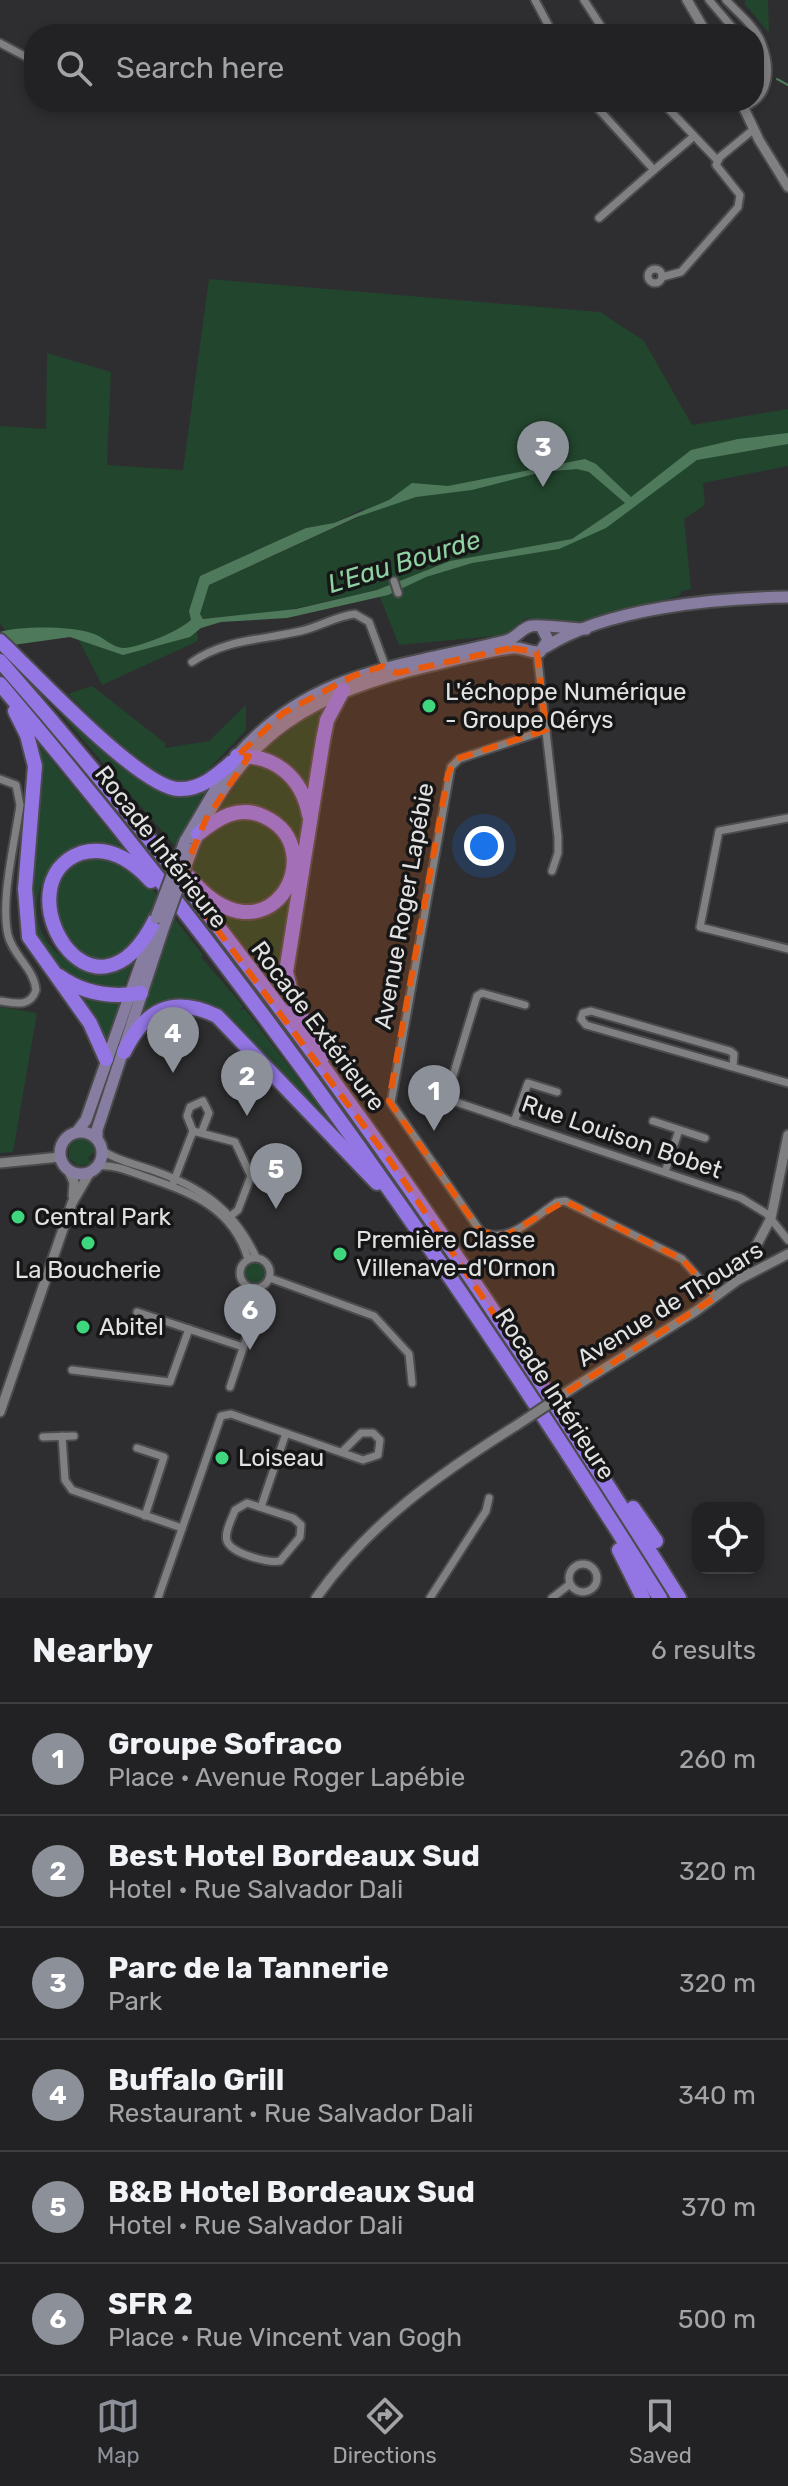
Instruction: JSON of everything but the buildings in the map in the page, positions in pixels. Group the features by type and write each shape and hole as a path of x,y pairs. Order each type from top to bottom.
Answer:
{"highway":[{"path":"0,641 121,755 157,784 174,789 197,786 214,778 240,758 271,761 290,775 303,793 311,822"},
{"name":"Rocade Extérieure","path":"0,661 52,721 326,1072 466,1270 679,1598"},
{"path":"1,686 33,753 36,780 25,889 26,924 35,949 90,1023 106,1059"},
{"name":"Rocade Intérieure","path":"1,686 142,856 312,1078 445,1267 660,1598"},
{"path":"326,1072 324,1054 294,1004 286,972 327,720 343,690"},
{"path":"52,721 202,893 223,909 266,909 283,894 294,861 290,841 274,822 257,813 238,811 221,817 192,842"},
{"path":"160,922 131,954 107,965 86,965 68,959 48,939 40,921 39,904 47,878 64,861 88,851 113,853 140,869 213,949"},
{"path":"52,972 92,993 135,994"},
{"path":"124,1052 133,1032 161,1010 196,1006 217,1016 372,1177 445,1267"},
{"path":"577,1468 643,1598"},
{"path":"610,1489 628,1501 656,1541"}],"main road":[{"path":"192,842 240,758 290,720 343,690 397,673 524,648 542,650 586,629 680,603 788,597"},
{"path":"135,994 124,1052 97,1130 97,1139 103,1151 94,1169 78,1174 68,1169 60,1157 66,1139 77,1132 86,1120 106,1059 135,994 192,842 240,758 289,709 323,689 383,666 507,641 529,626 586,629"},
{"path":"542,628 548,635 542,650"},
{"path":"521,634 524,648"},
{"path":"77,1132 88,1133 97,1139"}],"street":[{"path":"535,0 548,24"},
{"path":"584,0 600,24"},
{"path":"687,0 701,24"},
{"path":"709,0 729,24"},
{"path":"726,0 747,24"},
{"path":"0,43 24,56"},
{"path":"764,55 767,57 767,81 764,87"},
{"path":"601,112 654,170"},
{"path":"662,277 681,272 741,203 740,195 718,169 717,160 671,112"},
{"path":"746,112 788,187"},
{"path":"717,160 754,129"},
{"path":"599,218 693,137"},
{"path":"394,581 398,593"},
{"path":"192,662 210,649 226,644 298,632 355,614 369,622 383,666 397,673"},
{"path":"542,650 546,730 558,837 558,853 552,871"},
{"name":"Avenue Roger Lapébie","path":"546,730 459,759 451,767 391,1103 481,1232 496,1237 506,1235 557,1202 565,1201 682,1259 716,1297"},
{"path":"0,779 16,785 20,798 3,924 11,945 31,973 36,990 32,999 24,1003 0,1001"},
{"path":"788,818 719,831 700,927 788,949"},
{"path":"446,1099 477,996 482,993 525,1005"},
{"path":"733,1067 734,1054 730,1051 591,1011 583,1013 581,1019 586,1025 788,1083"},
{"path":"518,1080 557,1092"},
{"path":"514,1122 528,1083"},
{"name":"Rue Louison Bobet","path":"429,1093 741,1198 771,1218 788,1240"},
{"path":"653,1121 705,1138"},
{"path":"665,1172 679,1130"},
{"path":"174,1182 198,1131 235,1142 251,1176 241,1203 230,1217"},
{"path":"738,1280 771,1218 788,1135"},
{"path":"103,1151 215,1199 230,1217 252,1258 268,1264 270,1278"},
{"path":"0,1163 60,1157"},
{"path":"72,1203 94,1169 115,1166 174,1182"},
{"path":"0,1412 72,1203 74,1182 68,1169"},
{"name":"Avenue de Thouars","path":"316,1598 355,1547 388,1514 450,1467 738,1280 788,1254"},
{"path":"252,1258 239,1274 245,1284 256,1288"},
{"path":"256,1288 270,1278"},
{"path":"270,1278 374,1316 409,1354 412,1383"},
{"path":"230,1387 254,1315 256,1288"},
{"path":"137,1312 243,1347"},
{"path":"72,1370 170,1382 189,1329"},
{"path":"158,1598 221,1416 231,1414 342,1452 369,1460 380,1451 380,1440 373,1433 361,1433 342,1452"},
{"path":"261,1507 286,1433"},
{"path":"62,1436 68,1487 182,1528"},
{"path":"43,1437 74,1436"},
{"path":"137,1448 164,1457 145,1516"},
{"path":"430,1598 486,1511 489,1498"},
{"path":"247,1503 261,1507 293,1518 301,1525 300,1537 280,1561 271,1562 235,1549 228,1542 227,1533 237,1507 247,1503"},
{"path":"552,1598 570,1584"}],"highlighted area":[{"path":"511,648 537,652 546,730 456,759 448,774 389,1101 481,1232 506,1235 565,1201 682,1259 716,1297 553,1401 391,1162 180,880 206,819 249,756 237,756 283,713 353,676 383,666 397,673"}],"shaded area":[{"path":"746,0 768,0 769,33 764,24 744,3"},
{"path":"209,279 600,312 644,341 692,425 788,409 788,466 703,483 705,505 684,519 691,589 682,591 679,596 564,625 526,618 505,635 399,645 377,590 284,611 203,619 200,614 209,585 363,515 364,508 334,523 306,528 200,576 190,611 196,623 198,641 102,685 75,633 7,632 0,624 0,426 46,429 47,353 111,372 107,465 183,470"},
{"path":"788,433 788,444 697,460 606,528 559,549 472,563 426,577 388,595 287,618 221,622 201,628 190,637 123,655 70,637 13,645 0,632 32,628 70,629 95,635 124,648 140,645 191,620 189,611 200,576 306,528 334,523 389,500 412,483 448,486 585,459 596,464 631,497 691,450 738,439","holes":["577,469 589,472 625,503 572,539 450,561 377,590 296,609 203,619 200,614 209,585 357,517 416,497 472,490 542,472"]},
{"path":"21,668 143,778 206,789 175,846"},
{"path":"92,686 165,743 165,748 209,741 246,705 246,730 206,772 179,783 133,756 68,694"},
{"path":"328,703 312,799 292,767 260,751"},
{"path":"34,739 127,853 109,850 52,867 38,897 40,926 55,951 84,968 135,956 122,992 103,991 65,977 41,950 30,919"},
{"path":"253,760 283,772 306,806 287,1002 260,966 263,962 256,954 252,956 219,913 259,914 297,867 269,814 215,816"},
{"path":"240,817 266,822 288,848 288,876 271,900 235,907 204,887 190,869 208,832"},
{"path":"87,857 110,860 127,867 157,895 145,932 130,950 118,956 103,959 74,954 52,937 46,926 46,908 60,871"},
{"path":"172,915 203,955 201,957 243,1006 239,1010 245,1009 347,1143 202,1005 142,1015"},
{"path":"76,993 121,1001 105,1046"},
{"path":"0,1007 37,1013 13,1152 0,1153"},
{"path":"78,1138 86,1138 96,1150 88,1158 92,1163 78,1166 69,1158 69,1146"},
{"path":"255,1263 262,1266 265,1273 262,1280 255,1283 248,1280 245,1273 248,1266"}],"waterway":[{"path":"777,79 788,85"}],"place":[{"name":"Parc de la Tannerie","path":"543,487"},
{"name":"L'échoppe Numérique - Groupe Qérys","path":"429,706"},
{"name":"Buffalo Grill","path":"173,1073"},
{"name":"Best Hotel Bordeaux Sud","path":"247,1116"},
{"name":"Groupe Sofraco","path":"434,1131"},
{"name":"B&B Hotel Bordeaux Sud","path":"276,1209"},
{"name":"Central Park","path":"18,1217"},
{"name":"La Boucherie","path":"88,1243"},
{"name":"Première Classe Villenave-d'Ornon","path":"340,1254"},
{"name":"Abitel","path":"83,1327"},
{"name":"SFR 2","path":"250,1350"},
{"name":"Loiseau","path":"222,1458"}],"water label":[{"name":"L'Eau Bourde","path":"404,562"}]}
